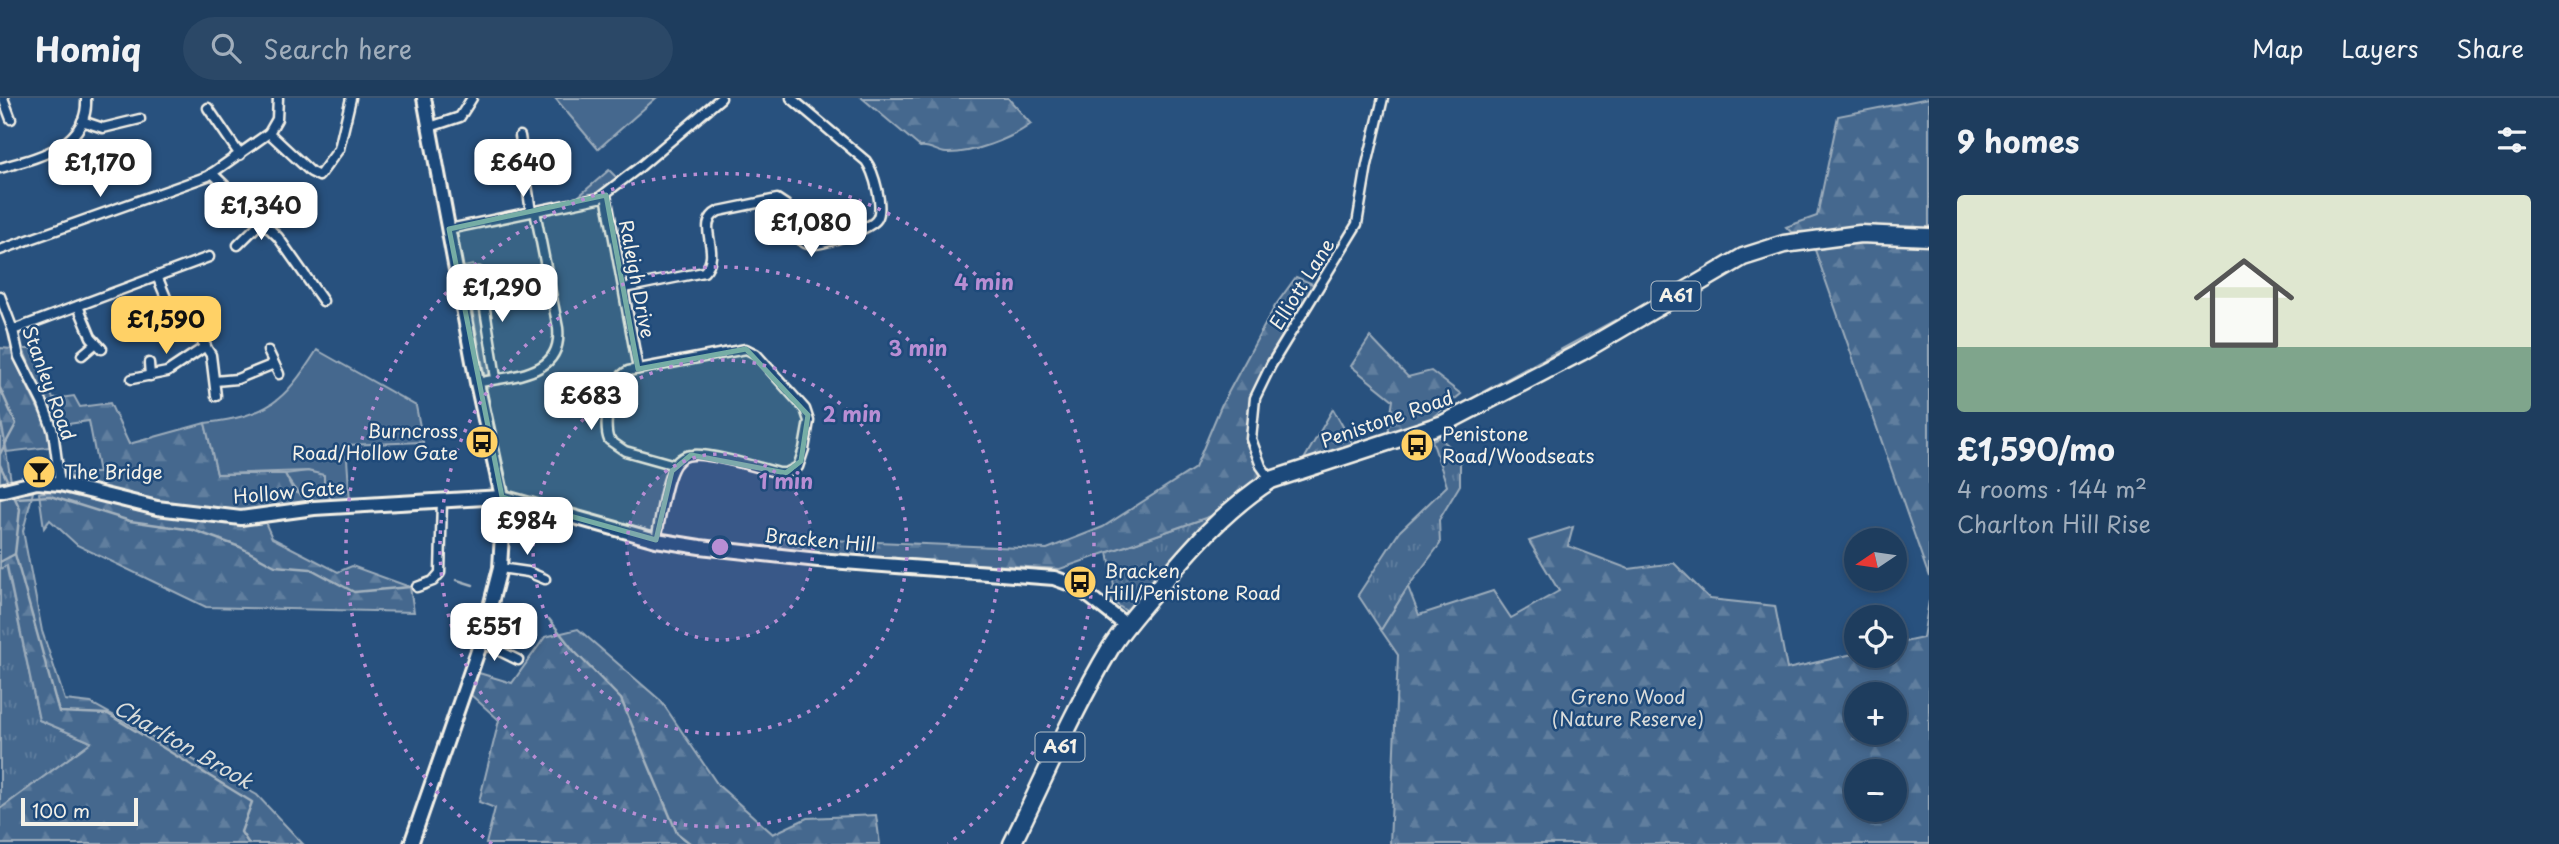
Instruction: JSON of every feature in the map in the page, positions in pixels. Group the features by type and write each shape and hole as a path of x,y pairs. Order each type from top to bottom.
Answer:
{"highway":[{"name":"Penistone Road","path":"1012,844 1090,684 1127,626 1184,557 1227,512 1271,480 1443,424 1581,352 1743,257 1784,244 1860,234 1929,237"}],"street":[{"path":"4,98 13,112"},
{"path":"0,168 58,149 70,140 82,121 86,98"},
{"path":"0,250 180,187 212,173 269,133 277,119 278,98"},
{"path":"269,133 311,172 319,176 339,149 351,98"},
{"path":"411,844 481,642 500,568 502,497 477,383 424,98"},
{"path":"430,127 460,117 472,98"},
{"path":"449,229 606,195 721,98"},
{"path":"624,288 704,272 713,257 708,224 713,214 719,211 777,199 786,205 797,236 813,245 862,230 874,223 879,213 871,168 791,98"},
{"name":"Elliott Lane","path":"1271,480 1261,466 1251,439 1255,398 1271,365 1357,224 1382,98"},
{"path":"208,108 212,123 240,155"},
{"path":"82,121 103,128 140,119"},
{"path":"477,383 537,370 551,357 559,338 520,136"},
{"path":"212,173 278,237 323,301"},
{"name":"Raleigh Drive","path":"606,195 638,369"},
{"path":"238,245 261,222"},
{"path":"13,330 209,257"},
{"path":"479,272 496,378"},
{"path":"158,276 172,312 206,346 213,361 216,396"},
{"name":"Stanley Road","path":"0,296 13,330 19,357 43,404 53,431 60,484"},
{"path":"78,306 98,346 82,355"},
{"path":"132,379 167,372 206,346"},
{"path":"656,540 675,465 684,456 698,454 779,473 792,471 801,461 809,429 808,415 756,354 746,349 621,374 616,382 605,426 606,434 618,448 675,465"},
{"path":"268,351 279,374"},
{"path":"149,363 150,376"},
{"path":"215,381 237,379 274,363"},
{"name":"Hollow Gate","path":"1,491 23,485 60,484 157,508 228,517 250,517 314,508 502,497"},
{"name":"Bracken Hill","path":"502,497 656,540 711,549 1055,578 1076,586 1127,626"},
{"path":"417,587 433,581 440,573 442,500"},
{"path":"500,568 521,570 545,579"},
{"path":"481,642 518,660"}],"highlighted area":[{"path":"606,195 638,369 746,349 808,415 801,461 786,473 691,455 672,471 656,540 502,497 449,229"}],"green space":[{"path":"555,98 656,98 598,149"},
{"path":"862,98 1008,98 1031,124 991,144 967,151 946,153 920,147"},
{"path":"1929,98 1929,231 1791,232 1786,227 1817,216 1838,116"},
{"path":"609,170 619,180 598,194 579,196"},
{"path":"1859,240 1929,243 1929,577 1814,247"},
{"path":"473,265 491,372 485,377 464,267"},
{"path":"1296,277 1315,285 1268,359 1251,398 1246,443 1262,478 1211,516 1060,569 779,552 782,538 1047,549 1103,527 1195,468 1221,406 1275,306"},
{"path":"1615,320 1616,322 1601,332 1481,398 1483,392"},
{"path":"1370,337 1408,377 1431,371 1461,394 1428,421 1388,434 1393,400 1351,366"},
{"path":"0,348 12,349 45,423 50,447 7,452 0,415"},
{"path":"23,349 34,349 53,399 74,396 80,407 110,403 129,444 205,423 217,474 285,474 294,492 318,503 242,516 156,504 80,482 65,473 99,473 89,421 55,426"},
{"path":"317,350 416,406 423,442 346,445 350,501 332,501 324,487 324,475 308,471 217,474 205,423 245,416 272,403 294,383"},
{"path":"1333,409 1354,446 1303,461"},
{"path":"0,415 11,481 0,486"},
{"path":"1439,437 1460,456 1460,485 1439,520 1440,544 1381,630 1358,595 1400,531 1447,486 1432,440"},
{"path":"308,471 325,475 332,501 323,502 303,497 293,488 285,474"},
{"path":"54,490 154,512 239,525 265,522 272,538 338,572 352,566 410,587 414,612 206,607 77,545 50,520 44,528 39,493"},
{"path":"33,492 23,531 42,631 65,700 91,703 257,795 303,844 0,844 0,809 91,742 39,720 7,565 0,569 0,496"},
{"path":"1211,516 1126,611 1106,597 1114,586 1108,552"},
{"name":"Greno Wood (Nature Reserve)","path":"1573,527 1568,546 1629,569 1674,563 1710,599 1775,606 1787,669 1844,656 1844,668 1907,668 1907,641 1923,638 1929,601 1929,844 1390,844 1398,655 1381,630 1408,587 1419,615 1493,591 1511,618 1559,591 1529,541"},
{"path":"6,564 39,720 91,742 0,809 0,569"},
{"path":"578,629 661,701 718,785 773,834 807,818 876,815 880,844 486,844 495,808 479,802 499,720 471,695 479,673 512,683 545,637"}],"waterway":[{"name":"Charlton Brook","path":"0,388 16,424 0,454"},
{"name":"Charlton Brook","path":"0,465 9,484"},
{"name":"Charlton Brook","path":"13,494 20,509 15,554 59,712 108,714 252,802 241,832 249,844"},
{"path":"16,498 50,496 130,521 193,530 240,547 275,566 311,569 354,592 410,587"},
{"path":"0,562 15,554"},
{"path":"457,580 473,585"},
{"path":"549,619 574,651 621,699 677,833 691,844"}],"place":[{"name":"Burncross Road/Hollow Gate","path":"482,442"},
{"name":"Penistone Road/Woodseats","path":"1417,445"},
{"name":"The Bridge","path":"39,472"},
{"name":"Bracken Hill/Penistone Road","path":"1080,582"}]}
